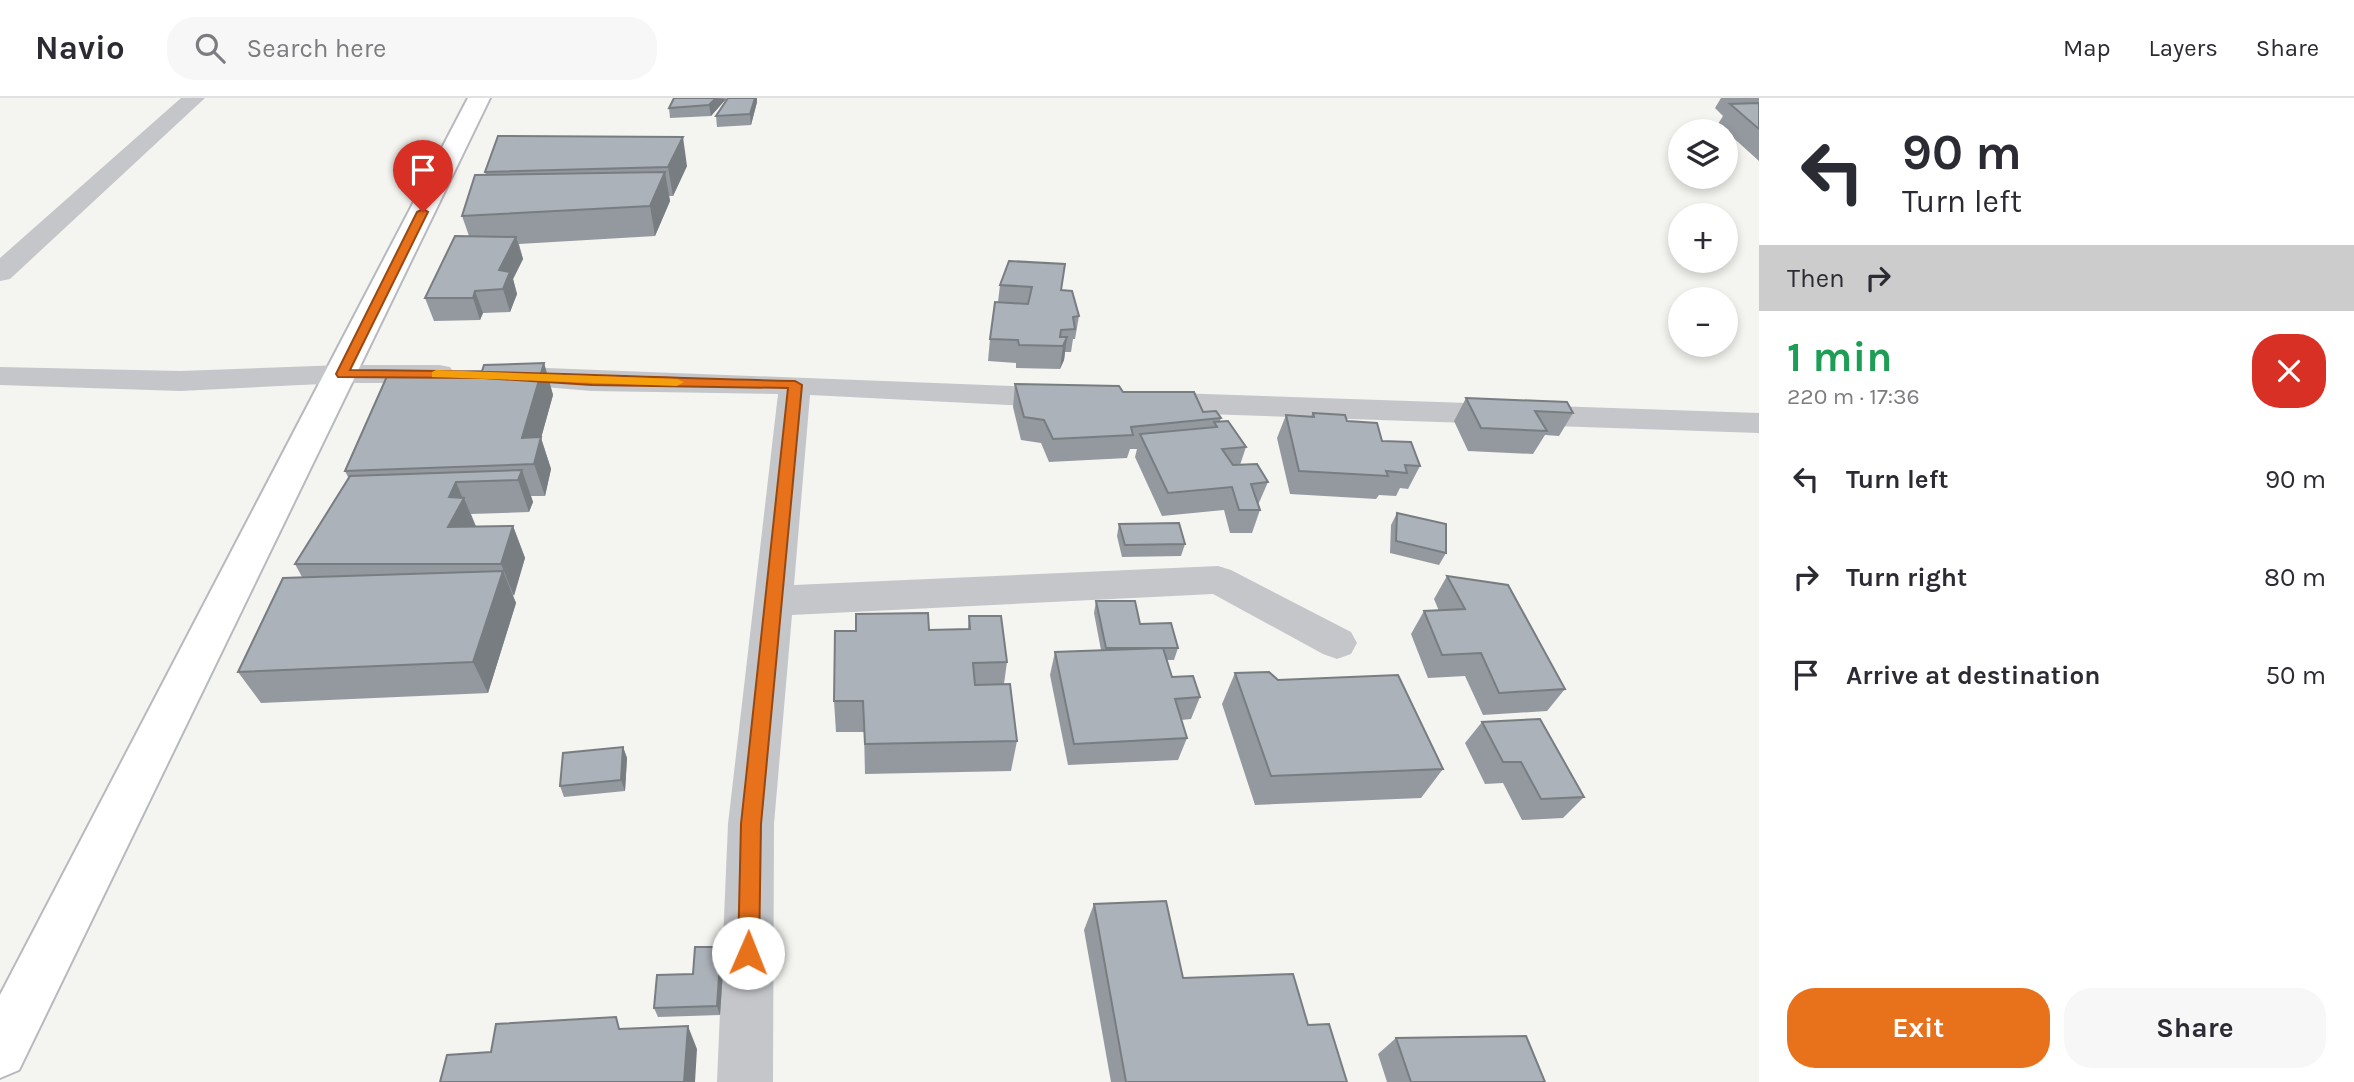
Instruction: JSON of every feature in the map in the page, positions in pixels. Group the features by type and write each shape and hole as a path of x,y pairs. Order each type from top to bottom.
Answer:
{"main road":[{"path":"0,1051 479,98"}],"street":[{"path":"0,273 194,98"},
{"path":"0,376 180,381 342,374 483,374 592,381 795,385 1104,400 1759,423"},
{"path":"746,1082 751,824 795,385"},
{"path":"773,601 1219,580 1337,643"}],"building":[{"path":"674,98 716,98 709,105 669,108"},
{"path":"728,98 755,98 750,114 716,116"},
{"path":"1759,103 1759,129 1730,104"},
{"path":"498,136 683,137 668,167 485,172"},
{"path":"665,172 650,206 462,216 475,175"},
{"path":"455,236 516,237 499,270 510,272 503,289 475,291 473,298 425,298"},
{"path":"1009,261 1065,264 1061,290 1072,291 1079,316 1073,317 1075,329 1061,330 1060,337 1067,337 1063,346 1019,345 1018,340 990,339 995,302 1028,304 1032,287 1000,285"},
{"path":"544,363 522,438 541,437 534,464 345,471 388,374 482,371 484,365"},
{"path":"1015,384 1119,386 1123,392 1194,392 1203,412 1216,411 1221,418 1131,427 1133,435 1053,439 1044,420 1024,417"},
{"path":"1466,398 1567,402 1573,413 1535,411 1547,431 1481,428"},
{"path":"1313,413 1345,415 1347,421 1377,423 1382,441 1411,442 1420,466 1405,465 1407,473 1386,471 1388,476 1299,471 1286,415 1314,417"},
{"path":"1228,421 1246,447 1222,449 1233,465 1257,464 1268,482 1251,484 1260,510 1239,510 1232,487 1168,493 1140,434 1217,427 1214,422"},
{"path":"522,470 518,480 456,482 449,497 464,498 448,527 513,526 501,564 295,564 350,476"},
{"path":"1397,513 1446,524 1446,553 1396,541"},
{"path":"1179,523 1185,544 1125,545 1119,524"},
{"path":"503,571 473,662 238,672 283,578"},
{"path":"1447,576 1508,585 1565,689 1499,693 1481,653 1442,655 1424,611 1465,609"},
{"path":"1096,601 1135,601 1140,624 1171,623 1178,648 1106,648"},
{"path":"928,613 929,630 970,629 969,616 1001,616 1007,662 973,663 975,685 1010,684 1017,741 865,744 863,701 834,701 835,631 856,631 856,614"},
{"path":"1163,648 1172,677 1193,676 1200,697 1175,699 1187,738 1074,744 1055,652"},
{"path":"1269,672 1278,680 1398,675 1443,769 1271,776 1235,673"},
{"path":"1540,719 1584,797 1541,799 1521,762 1503,762 1482,722"},
{"path":"623,747 621,780 560,786 563,753"},
{"path":"1166,901 1183,978 1293,974 1308,1025 1329,1024 1347,1082 1126,1082 1094,904"},
{"path":"695,947 721,947 717,1006 654,1008 657,975 693,974"},
{"path":"616,1017 619,1029 688,1026 684,1082 440,1082 447,1055 491,1052 496,1024"},
{"path":"1526,1036 1545,1082 1411,1082 1396,1038"}],"slow traffic":[{"path":"436,374 677,382"}],"route":[{"path":"423,212 342,374 483,374 592,381 795,385 751,824 748,953"}]}
